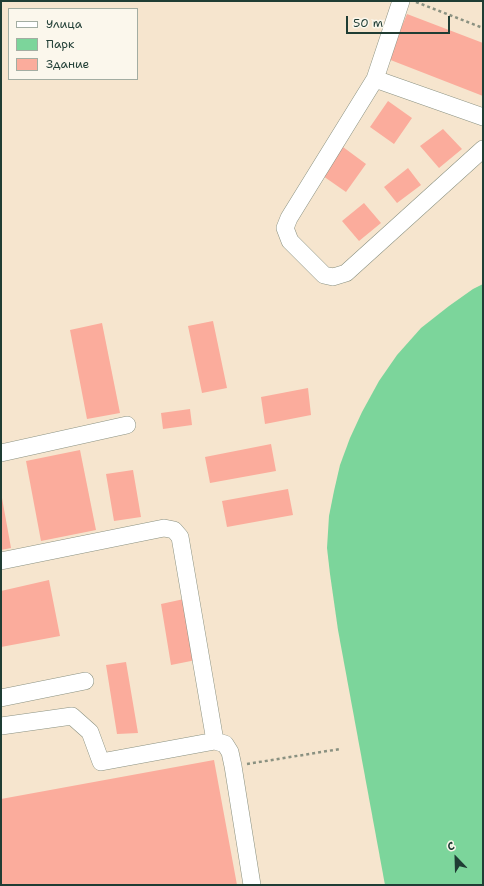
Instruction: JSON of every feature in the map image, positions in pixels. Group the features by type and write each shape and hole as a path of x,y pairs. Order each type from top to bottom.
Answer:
{"lane":[{"path":"402,1 375,79 289,218 285,228 290,241 324,276 333,277 346,273 483,149"},
{"path":"375,79 483,117"},
{"path":"1,453 127,425"},
{"path":"1,561 164,528 174,530 180,537 215,741"},
{"path":"1,698 85,681"},
{"path":"1,726 72,716 90,732 101,762 215,741 225,744 230,752 233,766 252,885"}],"path":[{"path":"413,1 483,28"},
{"path":"233,766 340,749"}],"green space":[{"path":"483,284 483,885 385,885 338,630 327,548 329,516 340,465 350,438 379,381 397,355 421,328 449,306 473,289"}],"building":[{"path":"407,14 483,43 483,96 388,59"},
{"path":"388,101 412,118 394,144 370,127"},
{"path":"443,129 462,149 439,168 420,146"},
{"path":"343,147 366,164 346,192 323,176"},
{"path":"408,168 421,185 397,203 384,187"},
{"path":"364,203 381,223 359,241 342,221"},
{"path":"213,321 227,388 202,393 188,326"},
{"path":"102,323 120,413 87,419 70,330"},
{"path":"308,388 311,415 265,424 261,397"},
{"path":"190,409 192,425 163,429 161,413"},
{"path":"271,444 276,471 210,483 205,457"},
{"path":"80,450 96,530 41,541 26,461"},
{"path":"133,470 141,517 114,521 106,474"},
{"path":"288,489 293,515 227,527 222,501"},
{"path":"1,498 11,548 1,550"},
{"path":"49,580 60,636 1,647 1,591"},
{"path":"184,599 196,660 171,665 161,604"},
{"path":"126,662 138,733 117,734 106,665"},
{"path":"214,760 237,885 1,885 1,799"}]}
